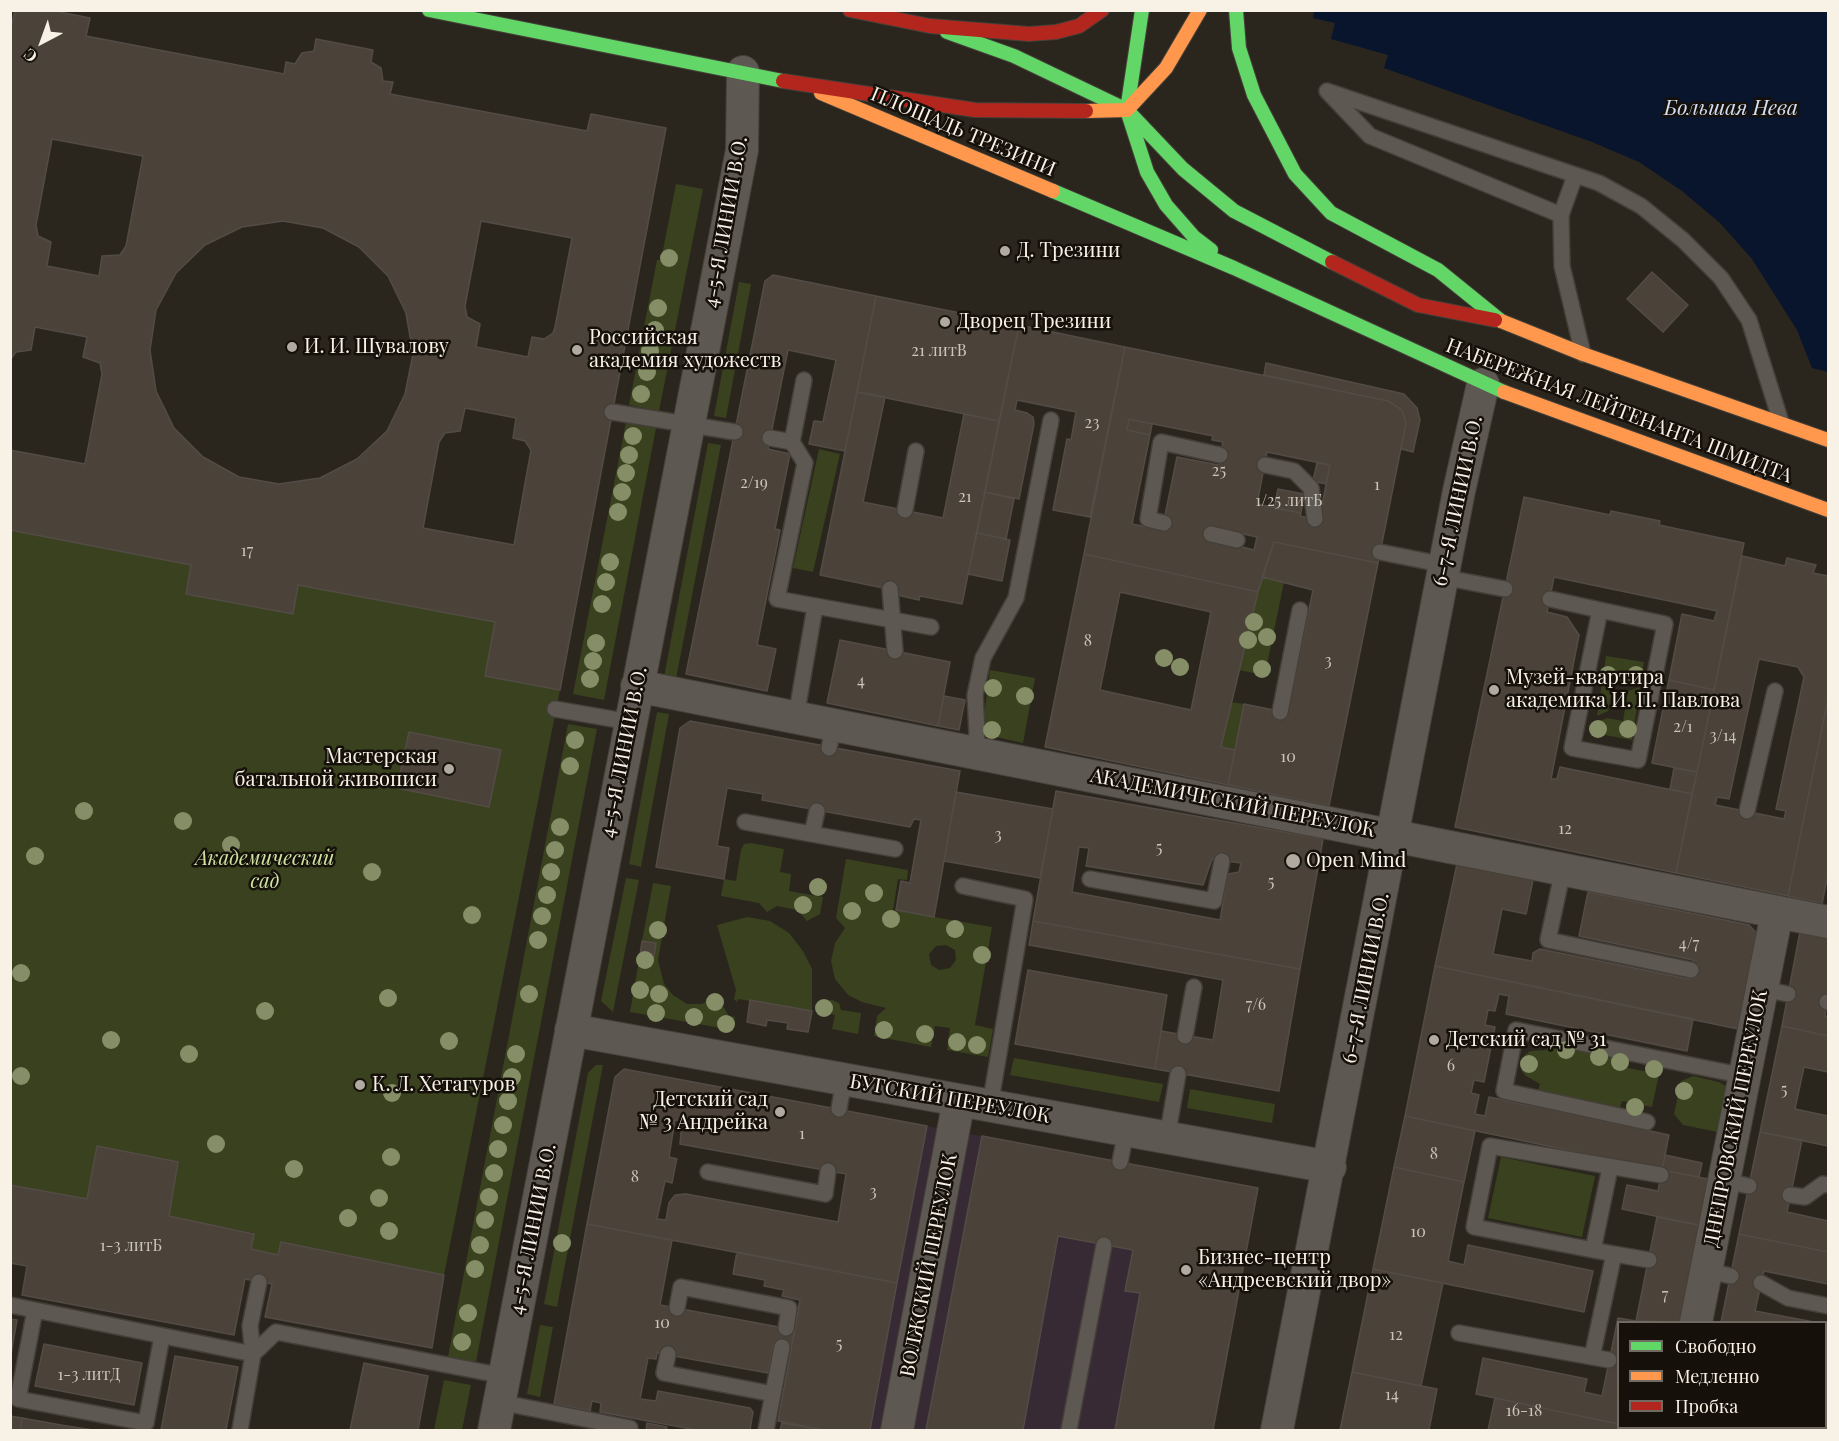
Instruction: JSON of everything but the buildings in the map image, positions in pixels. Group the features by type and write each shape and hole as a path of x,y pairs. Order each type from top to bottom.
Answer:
{"main road":[{"path":"429,10 800,84"},
{"path":"850,10 930,26 1029,34 1056,32 1079,26 1102,10"},
{"path":"1142,10 1127,110 1147,172 1166,205 1194,237 1234,268"},
{"path":"1127,110 1166,68 1200,10"},
{"name":"НАБЕРЕЖНАЯ ЛЕЙТЕНАНТА ШМИДТА","path":"1236,10 1239,48 1254,95 1295,174 1331,213 1438,270 1500,321 1583,354 1828,440"},
{"path":"930,26 1014,56 1127,110 1183,169 1234,211 1418,305 1500,321"},
{"name":"ПЛОЩАДЬ ТРЕЗИНИ","path":"800,84 975,110 1018,112 1127,110"},
{"name":"ПЛОЩАДЬ ТРЕЗИНИ","path":"800,84 1234,268"},
{"name":"НАБЕРЕЖНАЯ ЛЕЙТЕНАНТА ШМИДТА","path":"1234,268 1483,384 1828,510"}],"street":[{"name":"4-5-Я ЛИНИИ В.О.","path":"499,1403 742,150 744,72"},
{"name":"6-7-Я ЛИНИИ В.О.","path":"1277,1431 1443,571 1483,384"},
{"name":"АКАДЕМИЧЕСКИЙ ПЕРЕУЛОК","path":"637,686 796,717 832,736 881,727 974,752 1165,782 1231,810 1264,801 1393,835 1563,870 1729,895 1777,913 1828,922"},
{"name":"ДНЕПРОВСКИЙ ПЕРЕУЛОК","path":"1697,1321 1710,1272 1727,1185 1744,1076 1766,988 1777,913"},
{"name":"БУГСКИЙ ПЕРЕУЛОК","path":"571,1030 842,1094 959,1100 1329,1167"},
{"name":"ВОЛЖСКИЙ ПЕРЕУЛОК","path":"897,1431 959,1100"}],"lane":[{"path":"1560,215 1370,136 1327,91 1599,183 1641,206 1683,240 1721,278 1749,320 1782,425"},
{"path":"1575,176 1560,215 1562,266 1583,354"},
{"path":"804,380 792,442 805,463 777,599 930,627"},
{"path":"612,412 735,432"},
{"path":"974,752 977,733 975,695 983,658 1016,597 1051,420"},
{"path":"771,438 792,442"},
{"path":"1164,523 1148,519 1161,442 1220,455"},
{"path":"904,510 916,451"},
{"path":"1264,465 1294,471 1311,488 1315,519"},
{"path":"1211,534 1237,540"},
{"path":"1380,552 1504,589"},
{"path":"890,589 896,651"},
{"path":"1550,599 1665,624 1638,760 1572,748 1600,610"},
{"path":"796,717 815,607"},
{"path":"1280,712 1300,610"},
{"path":"1747,811 1775,691"},
{"path":"555,709 630,722"},
{"path":"812,834 817,811"},
{"path":"745,822 895,849"},
{"path":"1090,879 1214,901 1222,861"},
{"path":"1563,870 1548,940 1691,970"},
{"path":"963,886 1025,899 990,1106"},
{"path":"1185,1036 1194,987"},
{"path":"1647,1122 1504,1091 1516,1030 1744,1076"},
{"path":"1167,1138 1178,1074"},
{"path":"1120,1162 1126,1131"},
{"path":"1648,1260 1474,1227 1490,1146 1661,1175"},
{"path":"1593,1250 1610,1168"},
{"path":"708,1172 825,1194 828,1171"},
{"path":"1790,1195 1805,1197 1823,1184 1828,1185"},
{"path":"1069,1431 1104,1245"},
{"path":"1592,1358 1614,1254"},
{"path":"240,1431 253,1354 250,1326 259,1282"},
{"path":"1761,1283 1788,1298 1828,1306"},
{"path":"677,1308 681,1287 789,1308 786,1328"},
{"path":"10,1305 253,1354"},
{"path":"35,1310 18,1399 146,1423 162,1336"},
{"path":"253,1354 276,1332 499,1403 630,1428"},
{"path":"1459,1333 1609,1360"},
{"path":"766,1431 782,1347"},
{"path":"668,1354 664,1374 773,1394"}],"shaded area":[{"name":"Бизнес-центр «Андреевский двор»","path":"927,1126 1258,1188 1213,1430 870,1430"}],"green space":[{"path":"676,184 703,189 659,411 629,405 657,260 661,260"},
{"path":"739,282 751,284 726,418 714,416"},
{"path":"626,422 656,428 604,700 573,694"},
{"path":"708,443 721,445 676,679 664,677"},
{"path":"819,449 840,454 813,572 793,568"},
{"name":"Академический сад","path":"10,530 191,565 186,594 292,614 298,585 495,622 485,676 560,690 444,1275 281,1242 278,1255 251,1249 254,1233 169,1216 178,1162 97,1147 87,1199 11,1185"},
{"path":"1262,577 1284,582 1265,675 1238,670"},
{"path":"1606,656 1644,662 1641,680 1630,684 1614,681 1608,711 1597,716"},
{"path":"990,670 1035,678 1023,743 987,735 984,716"},
{"path":"1640,687 1632,740 1594,733 1595,723 1607,718 1623,721 1628,691"},
{"path":"1231,702 1244,704 1235,750 1221,747"},
{"path":"657,712 669,714 641,867 629,864"},
{"path":"568,724 597,729 476,1362 448,1357"},
{"path":"751,843 784,849 780,872 791,874 789,891 823,897 820,914 807,921 797,910 777,906 767,912 759,903 721,896 724,879 736,881 741,850 744,844"},
{"path":"846,859 908,870 907,880 898,879 893,910 992,927 975,1025 993,1029 988,1057 947,1050 950,1028 935,1026 931,1047 874,1036 877,1016 886,1008 862,1002 848,995 835,979 831,961 835,943 845,928 836,918","holes":["946,945 955,950 956,960 950,968 939,970 931,965 929,954 936,946"]},
{"path":"626,878 639,880 613,1012 601,1001"},
{"path":"653,883 671,886 658,960 664,984 673,995 687,1004 702,1004 716,995 729,1016 735,1017 732,1030 630,1012 640,955 653,957 656,943 642,941"},
{"path":"747,917 770,921 789,933 803,951 812,969 812,1011 738,999 737,1002 734,999 736,990 717,925"},
{"path":"832,1000 839,1003 841,1010 861,1013 858,1034 832,1029 835,1015 821,1012 826,1001"},
{"path":"1548,1043 1629,1060 1628,1068 1659,1074 1652,1107 1622,1101 1620,1108 1538,1091 1540,1084 1526,1076 1521,1070 1524,1056 1530,1051 1547,1050"},
{"path":"1014,1058 1163,1084 1159,1102 1010,1075"},
{"path":"596,1065 603,1065 557,1307 544,1304 588,1073"},
{"path":"1693,1076 1719,1082 1727,1087 1718,1132 1683,1125 1674,1114 1681,1081"},
{"path":"1190,1089 1275,1104 1272,1123 1187,1108"},
{"path":"1501,1157 1595,1176 1582,1237 1488,1218"},
{"path":"540,1325 553,1327 540,1397 527,1394"},
{"path":"444,1380 471,1385 462,1430 434,1430"}],"water":[{"name":"Большая Нева","path":"1314,11 1828,11 1828,372 1812,368 1797,330 1752,259 1720,223 1682,191 1639,162 1592,142 1384,68 1388,55 1331,39 1335,23 1313,18"}],"traffic: fast":[{"path":"429,10 783,81"},
{"path":"1142,10 1127,110 1147,172 1166,205 1194,237 1211,250"},
{"path":"1236,10 1239,48 1254,95 1295,174 1331,213 1438,270 1501,321"},
{"path":"947,32 1014,56 1127,110 1183,169 1234,211 1332,262"},
{"path":"1053,191 1234,268 1504,392"}],"traffic: slow":[{"path":"1086,111 1127,110 1166,68 1200,10"},
{"path":"821,93 1053,191"},
{"path":"1501,321 1583,354 1828,440"},
{"path":"1504,392 1828,510"}],"traffic: jam":[{"path":"850,10 930,26 1029,34 1056,32 1079,26 1102,10"},
{"path":"783,81 975,110 1086,111"},
{"path":"1332,262 1418,305 1495,320"}],"place":[{"name":"Д. Трезини","path":"1005,251"},
{"name":"Дворец Трезини","path":"945,322"},
{"name":"И. И. Шувалову","path":"292,347"},
{"name":"Российская академия художеств","path":"577,350"},
{"name":"Музей-квартира академика И. П. Павлова","path":"1494,690"},
{"name":"Мастерская батальной живописи","path":"449,769"},
{"name":"Open Mind","path":"1293,861"},
{"name":"Детский сад № 31","path":"1434,1040"},
{"name":"К. Л. Хетагуров","path":"360,1085"},
{"name":"Детский сад № 3 Андрейка","path":"780,1112"},
{"name":"Бизнес-центр «Андреевский двор»","path":"1186,1270"}]}
